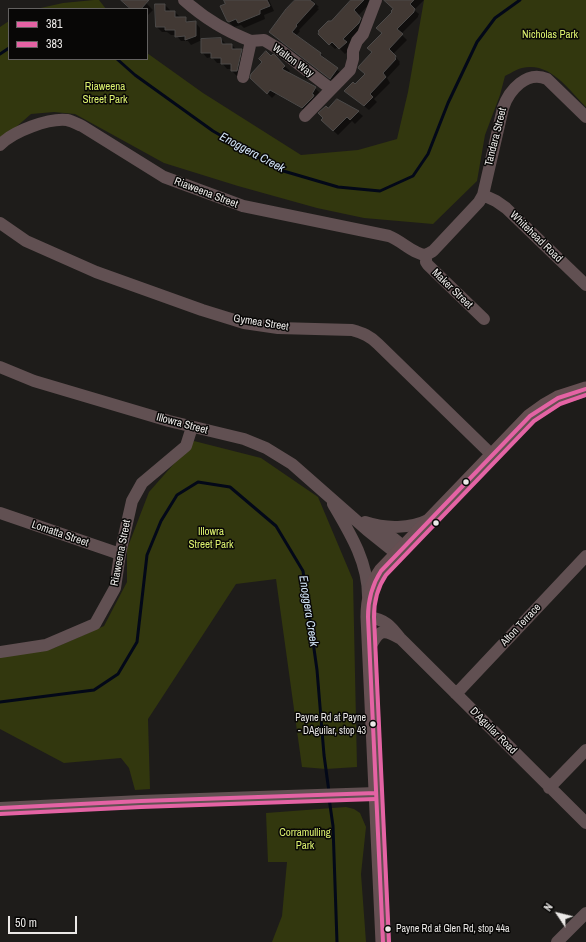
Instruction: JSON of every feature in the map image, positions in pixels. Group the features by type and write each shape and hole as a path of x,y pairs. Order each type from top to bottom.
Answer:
{"main road":[{"path":"383,942 369,650 368,610 371,589 376,579 401,551 530,416 558,398 586,389"}],"street":[{"path":"305,116 350,70 353,59 353,51 357,41 363,34 376,0"},
{"name":"Walton Way","path":"191,2 217,25 251,41 264,40 279,49 331,89"},
{"path":"243,76 251,41"},
{"name":"Tandara Street","path":"426,255 433,251 475,208 483,195 503,108 508,96 519,84 530,77 541,76 586,117"},
{"name":"Riaweena Street","path":"0,145 18,132 50,120 68,120 82,126 164,177 243,206 389,236 400,241 417,253 426,255"},
{"name":"Whitehead Road","path":"483,195 506,208 586,285"},
{"name":"Gymea Street","path":"0,223 26,241 96,272 202,310 244,322 278,328 352,330 363,333 378,344 492,455"},
{"name":"Maker Street","path":"426,255 426,262 428,265 484,320"},
{"name":"Illowra Street","path":"0,367 34,381 192,427 244,439 266,448 292,464 347,512 401,551"},
{"name":"Riaweena Street","path":"0,652 46,645 95,624 116,588 120,554 128,512 136,493 147,478 186,446 192,427"},
{"path":"326,494 354,541 360,557 367,580 368,610"},
{"name":"Illowra Street","path":"347,512 380,530 401,551"},
{"name":"Lomatta Street","path":"0,514 120,554"},
{"path":"365,522 387,527 407,526 422,524 432,518"},
{"name":"Alton Terrace","path":"456,694 586,556"},
{"name":"D'Aguilar Road","path":"368,610 388,623 400,638 549,788 586,823"},
{"name":"D'Aguilar Road","path":"369,650 377,635 382,632 389,632 400,638"},
{"path":"549,788 586,750"},
{"path":"0,808 141,801 376,793"},
{"path":"557,942 586,913"}],"green space":[{"path":"99,0 105,8 40,8 63,3"},
{"path":"424,0 586,0 586,107 558,78 541,69 532,67 522,68 505,76 500,95 485,135 477,181 433,224 364,218 317,208 238,186 164,163 75,114 54,112 31,114 0,141 0,27 8,22 8,60 148,60 148,54 203,93 301,155 358,150 397,139 408,92"},
{"name":"Illowra Street Park","path":"194,441 261,458 318,497 353,580 357,767 326,769 302,767 276,579 236,584 148,719 150,789 135,790 129,768 121,758 64,763 0,729 0,656 54,648 104,626 127,582 127,549 149,492"},
{"name":"Corramulling Park","path":"346,807 354,809 360,813 366,827 361,874 366,942 272,942 282,916 287,862 268,862 266,813"}],"building":[{"path":"121,0 149,0 142,8 130,8"},
{"path":"224,0 267,0 270,6 260,10 260,14 238,23 236,19 229,22 227,21 220,6 225,4"},
{"path":"295,0 310,0 315,4 296,25 297,26 292,32 321,53 320,55 338,68 330,79 269,32 286,9"},
{"path":"351,0 364,0 354,10 361,18 359,23 343,39 347,42 339,49 332,42 329,45 318,34 318,31 328,21 331,21"},
{"path":"384,0 414,0 410,4 415,9 414,12 397,29 403,34 389,49 396,56 396,59 383,73 386,77 370,94 373,97 364,106 344,91 353,82 355,84 365,74 358,68 372,52 367,48 382,33 376,28 392,12 391,11 393,9"},
{"path":"155,4 165,4 165,11 175,11 175,17 186,17 186,22 196,21 196,36 185,40 185,36 175,37 175,30 165,30 165,27 156,27"},
{"path":"221,38 222,44 232,44 232,49 242,49 237,71 231,71 231,64 221,64 221,58 211,58 211,53 201,53 201,39"},
{"path":"266,51 271,56 273,54 275,55 285,66 282,69 316,87 312,94 314,95 313,97 302,108 270,90 267,94 250,78 251,74 262,62 259,59"},
{"path":"337,99 359,111 350,120 347,117 333,131 321,120 323,118 318,113 326,106 328,108"}],"waterway":[{"name":"Enoggera Creek","path":"118,60 135,75 213,131 280,170 338,187 380,191 413,176 428,154 448,103 477,42 495,18 520,0"},
{"name":"Enoggera Creek","path":"0,54 8,49"},
{"name":"Enoggera Creek","path":"0,702 94,690 118,674 137,642 147,555 161,521 177,495 198,482 230,487 276,526 303,571 317,670 324,755 329,792"},
{"name":"Enoggera Creek","path":"329,798 333,826 337,942"}],"transit line":[{"name":"381","path":"383,942 368,617 373,587 381,571 530,416 558,398 586,389"},
{"name":"383","path":"389,942 374,617 375,600 378,590 386,575 534,421 560,404 586,395"},
{"name":"381","path":"0,808 141,801 376,793"},
{"name":"383","path":"0,814 141,807 376,799"}],"place":[{"name":"Payne Rd at Payne - DAguilar, stop 43","path":"373,724"},
{"name":"Payne Rd at Glen Rd, stop 44a","path":"388,929"}],"park label":[{"name":"Nicholas Park","path":"550,35"},
{"name":"Riaweena Street Park","path":"105,93"}]}
